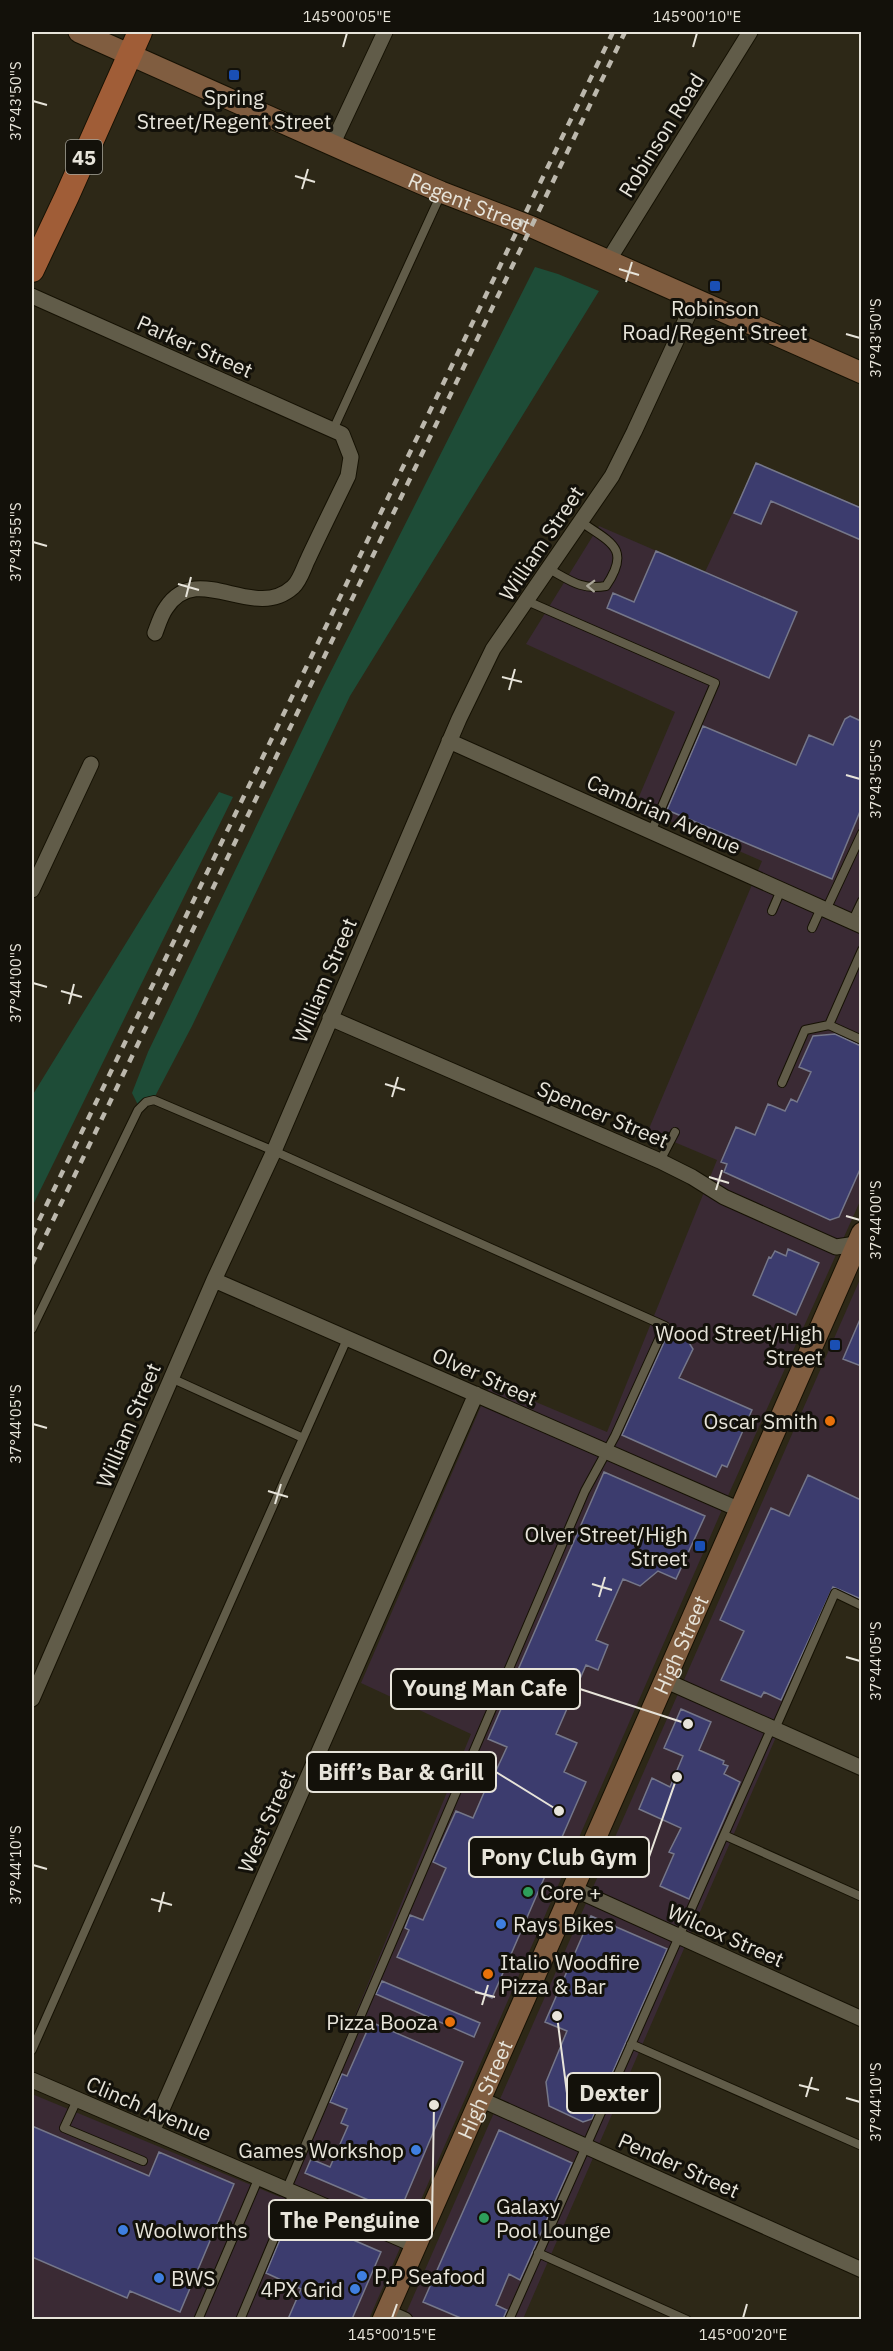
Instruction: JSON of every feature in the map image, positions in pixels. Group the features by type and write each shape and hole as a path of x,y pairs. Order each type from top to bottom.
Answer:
{"main road":[{"name":"Regent Street","path":"79,32 332,145 441,192 521,223 861,372"},
{"name":"45","path":"32,270 140,32"},
{"name":"High Street","path":"392,2317 415,2245 738,1509 860,1240"}],"street":[{"path":"332,145 385,32"},
{"name":"Robinson Road","path":"608,261 750,32"},
{"name":"Parker Street","path":"32,296 337,432"},
{"name":"William Street","path":"32,1699 214,1280 274,1151 449,741 493,649 612,476 695,300"},
{"path":"154,633 167,607 183,592 201,588 250,599 275,598 294,586 348,476 351,457 337,432"},
{"name":"Cambrian Avenue","path":"449,741 857,924"},
{"path":"32,890 91,764"},
{"name":"Spencer Street","path":"330,1018 660,1161 724,1197 836,1247 860,1240"},
{"name":"Olver Street","path":"214,1280 738,1509"},
{"name":"West Street","path":"152,2132 476,1394"},
{"path":"664,1680 861,1768"},
{"name":"Wilcox Street","path":"572,1888 861,2019"},
{"name":"Clinch Avenue","path":"32,2080 415,2245"},
{"name":"Pender Street","path":"480,2099 861,2270"}],"lane":[{"path":"337,432 441,192"},
{"path":"549,569 575,584 589,588 606,586 620,562 618,553 603,537 581,522"},
{"path":"527,601 715,683 651,831"},
{"path":"812,928 861,833"},
{"path":"772,911 781,890"},
{"path":"857,924 861,901"},
{"path":"829,1024 861,950"},
{"path":"782,1083 805,1030 829,1024 861,1040"},
{"path":"32,1329 138,1110 146,1102 154,1100 274,1151 665,1326 607,1453 585,1491 290,2190 240,2319"},
{"path":"660,1161 675,1132"},
{"path":"32,2050 347,1339"},
{"path":"171,1378 303,1438"},
{"path":"509,2319 835,1593 861,1606"},
{"path":"724,1836 861,1897"},
{"path":"631,2044 861,2146"},
{"path":"76,2100 64,2128 143,2161"},
{"path":"198,2319 259,2177"},
{"path":"538,2253 687,2319"}],"shaded area":[{"path":"756,463 861,507 861,1199 731,1489 369,2319 32,2319 32,2094 280,2197 471,1734 361,1683 491,1383 607,1432 717,1160 648,1131 762,861 635,806 675,712 526,644 599,526 705,572"},
{"path":"861,1277 861,1602 839,1592 523,2319 403,2320"}],"green space":[{"path":"535,267 599,291 350,696 192,1026 151,1104 141,1111 132,1093 148,1052 322,689"},
{"path":"219,792 233,797 32,1207 32,1096"}],"building":[{"path":"756,463 861,508 861,540 771,501 761,524 734,513"},
{"path":"656,551 797,612 769,678 607,608 613,593 634,602"},
{"path":"850,716 861,721 861,809 832,879 667,810 703,726 796,765 809,735 833,745 845,719"},
{"path":"835,1034 861,1046 861,1167 839,1217 830,1220 724,1172 727,1164 721,1162 736,1127 755,1135 768,1104 785,1111 791,1099 797,1102 811,1072 799,1067 813,1036"},
{"path":"788,1249 819,1263 796,1315 753,1295 769,1257 771,1258 775,1251 786,1256"},
{"path":"861,1317 861,1366 843,1359"},
{"path":"671,1327 683,1333 693,1349 679,1378 752,1410 727,1467 722,1465 716,1477 622,1435"},
{"path":"604,1472 705,1516 676,1579 658,1571 640,1586 623,1579 596,1640 608,1645 598,1670 586,1665 556,1734 577,1743 564,1772 586,1782 492,1998 397,1957 409,1930 405,1928 410,1915 423,1920 446,1868 433,1862 456,1811 473,1818 486,1788 469,1781 477,1767 494,1775 507,1747 488,1739"},
{"path":"808,1475 861,1500 861,1599 833,1587 781,1700 764,1692 761,1697 721,1680 744,1631 720,1620 771,1508 789,1516"},
{"path":"681,1709 711,1722 699,1750 724,1761 723,1764 728,1766 724,1774 740,1782 689,1899 660,1886 674,1854 669,1852 681,1828 639,1809 652,1778 670,1787 683,1756 664,1748"},
{"path":"591,1916 667,1949 592,2119 583,2122 549,2106 546,2082 567,2031 545,2022"},
{"path":"382,1981 480,2023 474,2037 376,1994"},
{"path":"371,2022 463,2062 399,2213 305,2173 311,2159 330,2167 348,2126 341,2123 347,2109 330,2102 342,2074 347,2076"},
{"name":"Woolworths","path":"32,2126 149,2176 159,2152 234,2184 180,2312 130,2291 127,2298 32,2257"},
{"path":"499,2130 572,2163 520,2280 509,2274 496,2305 507,2310 503,2319 463,2319 423,2302"},
{"path":"291,2213 381,2252 352,2319 288,2319 301,2289 266,2273"}],"railway":[{"path":"32,1235 613,32"},
{"path":"32,1264 625,32"}],"place":[{"name":"Spring Street/Regent Street","path":"234,75"},
{"name":"Robinson Road/Regent Street","path":"715,286"},
{"name":"Wood Street/High Street","path":"835,1345"},
{"name":"Oscar Smith","path":"830,1421"},
{"name":"Olver Street/High Street","path":"700,1546"},
{"name":"Young Man Cafe","path":"688,1724"},
{"name":"Pony Club Gym","path":"677,1777"},
{"name":"Biff’s Bar & Grill","path":"559,1811"},
{"name":"Core +","path":"528,1892"},
{"name":"Rays Bikes","path":"501,1924"},
{"name":"Italio Woodfire Pizza & Bar","path":"488,1974"},
{"name":"Dexter","path":"557,2016"},
{"name":"Pizza Booza","path":"450,2022"},
{"name":"The Penguine","path":"434,2105"},
{"name":"Games Workshop","path":"416,2150"},
{"name":"Galaxy Pool Lounge","path":"484,2218"},
{"name":"Woolworths","path":"123,2230"},
{"name":"P.P Seafood","path":"362,2276"},
{"name":"BWS","path":"159,2278"},
{"name":"4PX Grid","path":"355,2289"}]}
